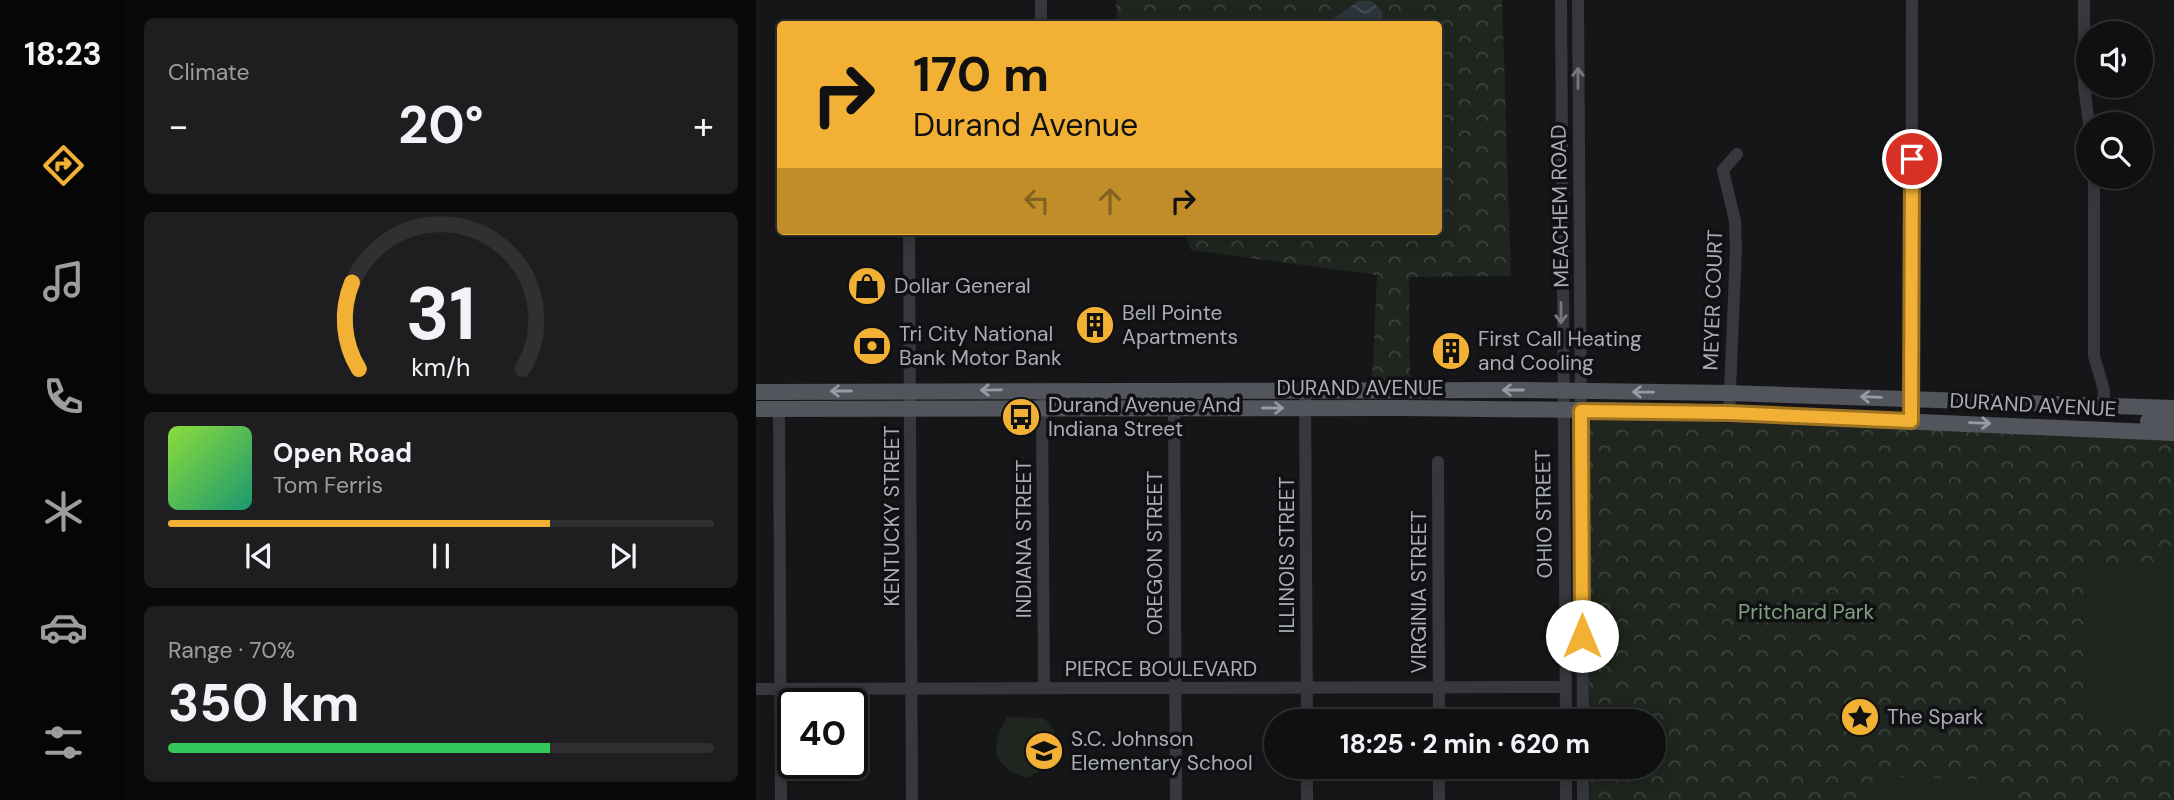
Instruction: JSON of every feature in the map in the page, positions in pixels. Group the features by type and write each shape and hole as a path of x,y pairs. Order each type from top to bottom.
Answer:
{"main road":[{"name":"DURAND AVENUE","path":"756,392 1174,389 1581,391 1912,398 2174,408"},
{"name":"DURAND AVENUE","path":"756,410 1562,410 1729,413 2174,433"},
{"path":"2092,428 2109,419 2174,422"}],"street":[{"path":"1041,0 1041,21"},
{"name":"MEACHEM ROAD","path":"1561,0 1561,391"},
{"name":"MEACHEM ROAD","path":"1578,0 1581,411"},
{"path":"1911,421 1912,0"},
{"path":"2084,0 2084,85 2087,112"},
{"path":"1561,120 1578,119"},
{"name":"MEYER COURT","path":"1729,413 1736,241 1735,221 1723,170 1737,154"},
{"path":"2094,189 2094,356 2104,390 2104,406"},
{"name":"KENTUCKY STREET","path":"909,235 912,800"},
{"path":"1561,244 1579,244"},
{"name":"OREGON STREET","path":"1174,389 1176,800"},
{"name":"ILLINOIS STREET","path":"1305,389 1307,709"},
{"name":"INDIANA STREET","path":"1041,390 1044,688"},
{"name":"OHIO STREET","path":"1561,391 1566,709"},
{"path":"779,409 780,688"},
{"name":"OHIO STREET","path":"1581,411 1583,709"},
{"name":"VIRGINIA STREET","path":"1438,462 1439,709"},
{"name":"PIERCE BOULEVARD","path":"868,689 1565,687"},
{"name":"PIERCE BOULEVARD","path":"756,690 777,690"},
{"path":"781,779 781,800"},
{"path":"1307,779 1307,800"},
{"path":"1439,779 1439,800"},
{"path":"1566,779 1566,800"},
{"path":"1583,779 1583,800"}],"green space":[{"path":"1116,0 1502,0 1511,276 1409,277 1410,384 1372,385 1377,275 1191,250 1185,235 1442,235 1442,21 1117,21"},
{"name":"Pritchard Park","path":"1594,418 2174,438 2174,800 1590,800 1590,779 1666,779 1666,709 1589,709 1588,429"},
{"path":"2174,564 2174,721 2087,721 2085,565"},
{"path":"1007,717 1044,718 1054,729 1054,763 1027,778 1007,768 997,755 996,747"},
{"path":"1873,776 1989,780 2001,792 2000,800 1871,800"}],"water":[{"path":"1359,1 1372,1 1382,11 1383,21 1329,21"}],"place":[{"name":"Dollar General","path":"867,286"},
{"name":"Bell Pointe Apartments","path":"1095,325"},
{"name":"Tri City National Bank Motor Bank","path":"872,346"},
{"name":"First Call Heating and Cooling","path":"1451,351"},
{"name":"Durand Avenue And Indiana Street","path":"1021,417"},
{"name":"The Spark","path":"1860,717"},
{"name":"S.C. Johnson Elementary School","path":"1044,751"}],"route":[{"path":"1582,636 1581,411 1670,411 1911,421 1912,159"}]}
